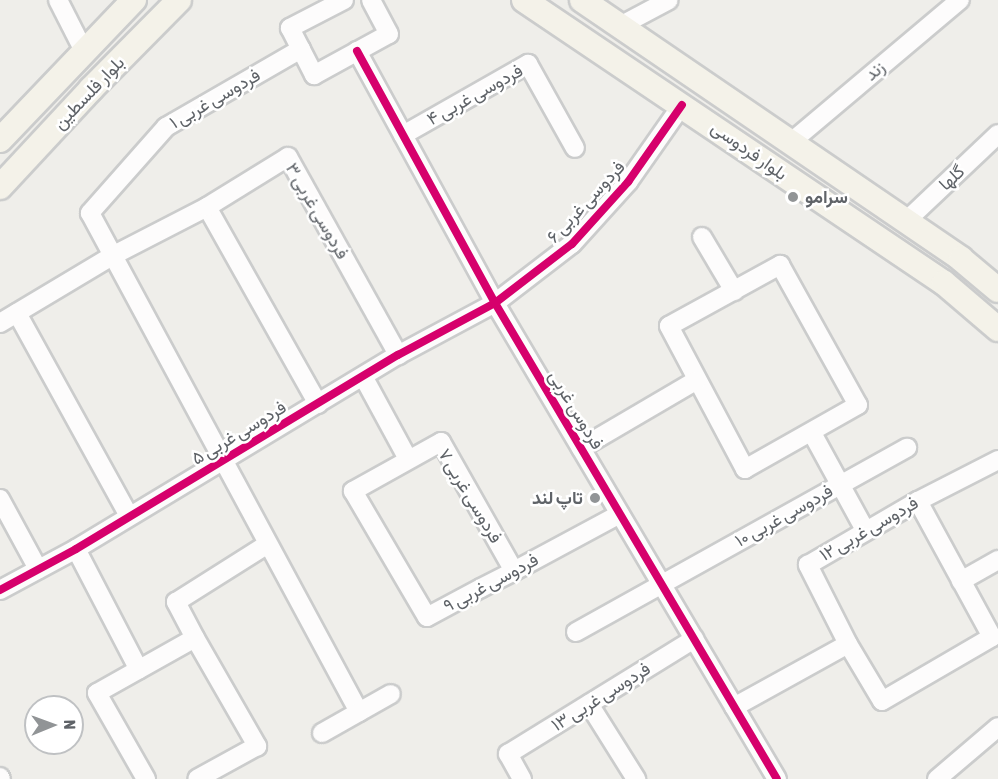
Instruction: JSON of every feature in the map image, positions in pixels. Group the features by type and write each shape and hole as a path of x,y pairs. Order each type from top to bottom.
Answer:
{"main road":[{"name":"بلوار فلسطین","path":"0,140 134,0"},
{"name":"بلوار فلسطین","path":"0,187 91,89 179,0"},
{"name":"بلوار فردوسی","path":"524,0 944,283 998,329"},
{"name":"بلوار فردوسی","path":"582,0 961,259 997,287"}],"street":[{"path":"58,0 84,51"},
{"path":"344,0 290,27 314,75 389,34 371,0"},
{"path":"620,26 669,0"},
{"name":"زند","path":"790,143 960,0"},
{"name":"فردوسی غربی ۱","path":"112,256 90,213 166,126 302,49"},
{"name":"فردوس غربی","path":"357,51 495,303 777,779"},
{"name":"فردوسی غربی ۴","path":"403,135 528,64 575,148"},
{"name":"فردوسی غربی ۶","path":"495,303 572,244 628,182 682,105"},
{"name":"گلها","path":"905,222 998,134"},
{"name":"فردوسی غربی ۳","path":"207,207 288,157 398,355"},
{"path":"0,323 112,256 207,207 318,404"},
{"path":"702,237 734,291"},
{"path":"112,256 221,462 358,712"},
{"path":"780,266 858,405 745,469 669,326 734,291 780,266"},
{"name":"فردوسی غربی ۵","path":"0,590 76,549 364,378 398,355 495,303"},
{"path":"17,313 129,516"},
{"path":"364,378 408,459"},
{"path":"581,448 697,380"},
{"path":"812,433 865,530"},
{"name":"فردوسی غربی ۷","path":"353,491 441,442 514,571"},
{"name":"فردوسی غربی ۱۰","path":"576,632 907,448"},
{"name":"فردوسی غربی ۱۲","path":"848,644 808,565 865,530 998,460"},
{"name":"فردوسی غربی ۹","path":"353,491 427,617 620,514"},
{"path":"0,499 38,569"},
{"path":"735,707 848,644 882,701 992,637 918,501"},
{"path":"196,779 257,746 176,602 266,545"},
{"path":"76,549 139,670"},
{"path":"962,581 998,560"},
{"path":"146,779 97,693 195,638"},
{"name":"فردوسی غربی ۱۳","path":"522,779 508,754 694,639"},
{"path":"322,733 391,694"},
{"path":"589,704 636,779"},
{"path":"937,779 998,727"}],"cycle path":[{"path":"357,51 495,303 777,779"},
{"path":"0,590 76,549 398,355 495,303 572,244 628,182 682,105"}],"place":[{"name":"سرامو","path":"793,197"},
{"name":"تاپ لند","path":"595,498"}]}
